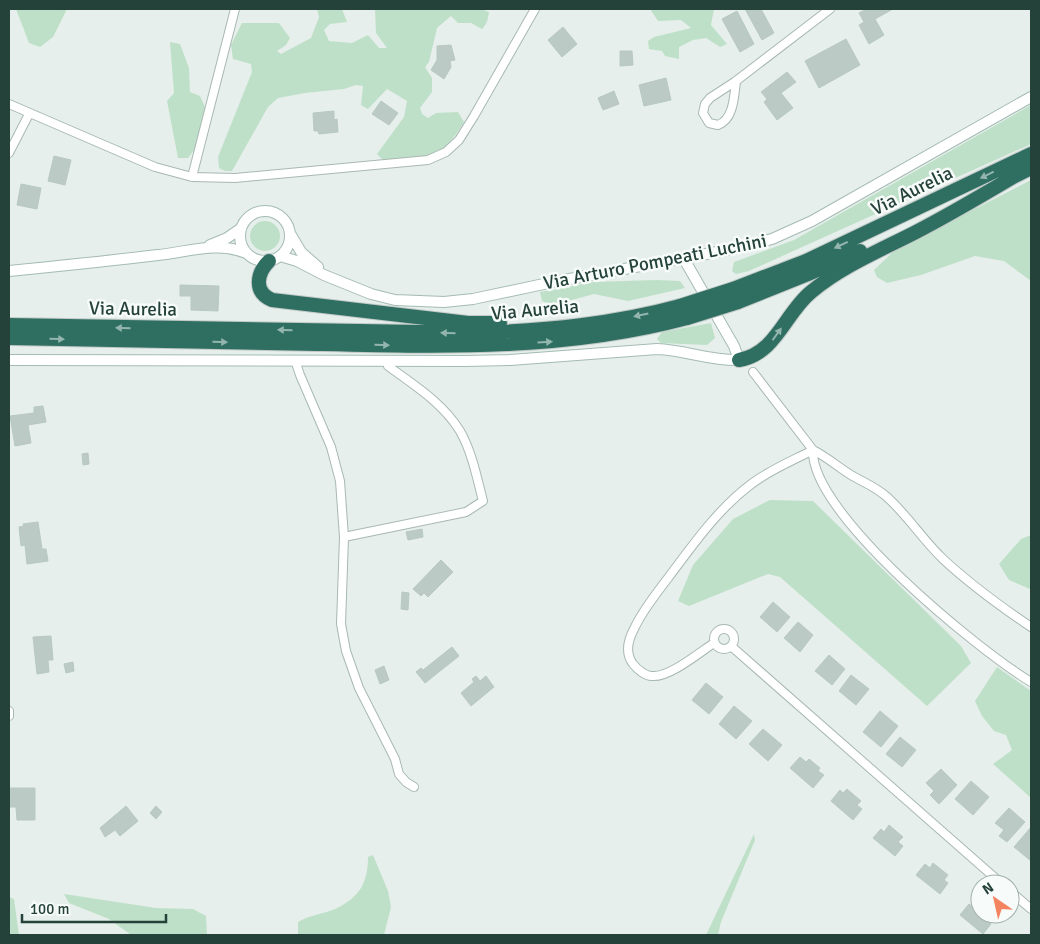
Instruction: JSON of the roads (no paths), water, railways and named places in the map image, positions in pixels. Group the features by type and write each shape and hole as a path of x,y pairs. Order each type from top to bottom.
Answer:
{"highway":[{"name":"Via Aurelia","path":"736,295 1031,154"},
{"name":"Via Aurelia","path":"9,338 497,346 591,337 684,312 832,263 1031,168"},
{"path":"738,360 755,356 765,348 775,338 799,303 810,292 832,276 942,218 1013,177"},
{"path":"274,259 261,271 259,284 263,294 272,300 468,323 497,324 578,321 601,323"},
{"name":"Via Aurelia","path":"9,325 480,333 536,330 684,312"}],"street":[{"path":"192,177 235,9"},
{"path":"9,104 155,167 192,177 234,178 428,160 441,156 455,145 463,135 535,9"},
{"path":"736,81 733,102 728,118 718,125 708,123 703,113 708,100 736,81 830,9"},
{"name":"Via Arturo Pompeati Luchini","path":"274,259 297,261 337,281 371,294 395,300 444,302 473,299 553,282 684,259 761,242 801,227 1031,97"},
{"path":"9,153 29,114"},
{"path":"264,210 279,214 289,227 290,235 286,251 274,259 256,260 246,253 241,246 239,237 243,222 256,212 264,210"},
{"path":"196,249 220,241 240,229"},
{"name":"Via Arturo Pompeati Luchini","path":"290,235 301,252 337,281"},
{"path":"9,271 222,247 246,253"},
{"path":"9,360 510,360 658,349 723,360 738,360 734,346 684,259"},
{"path":"295,360 327,438 336,464 341,489 344,537 341,624 346,651 359,688 394,759 399,774 414,787"},
{"path":"344,537 466,512 484,501 470,454 460,432 449,415 432,398 388,366 387,360"},
{"path":"753,372 813,450 883,494 896,506 927,543 959,574 982,593 1031,627"},
{"path":"714,643 661,676 649,676 637,668 628,654 628,647 634,629 644,611 716,517 751,484 770,471 813,450"},
{"path":"813,450 819,479 844,518 891,568 923,598 984,649 1031,682"},
{"path":"725,629 734,638 728,649 718,648 714,643 713,639 716,633 725,629"},
{"path":"731,646 991,874"},
{"path":"9,711 9,716"},
{"path":"1020,900 1031,909"}]}
